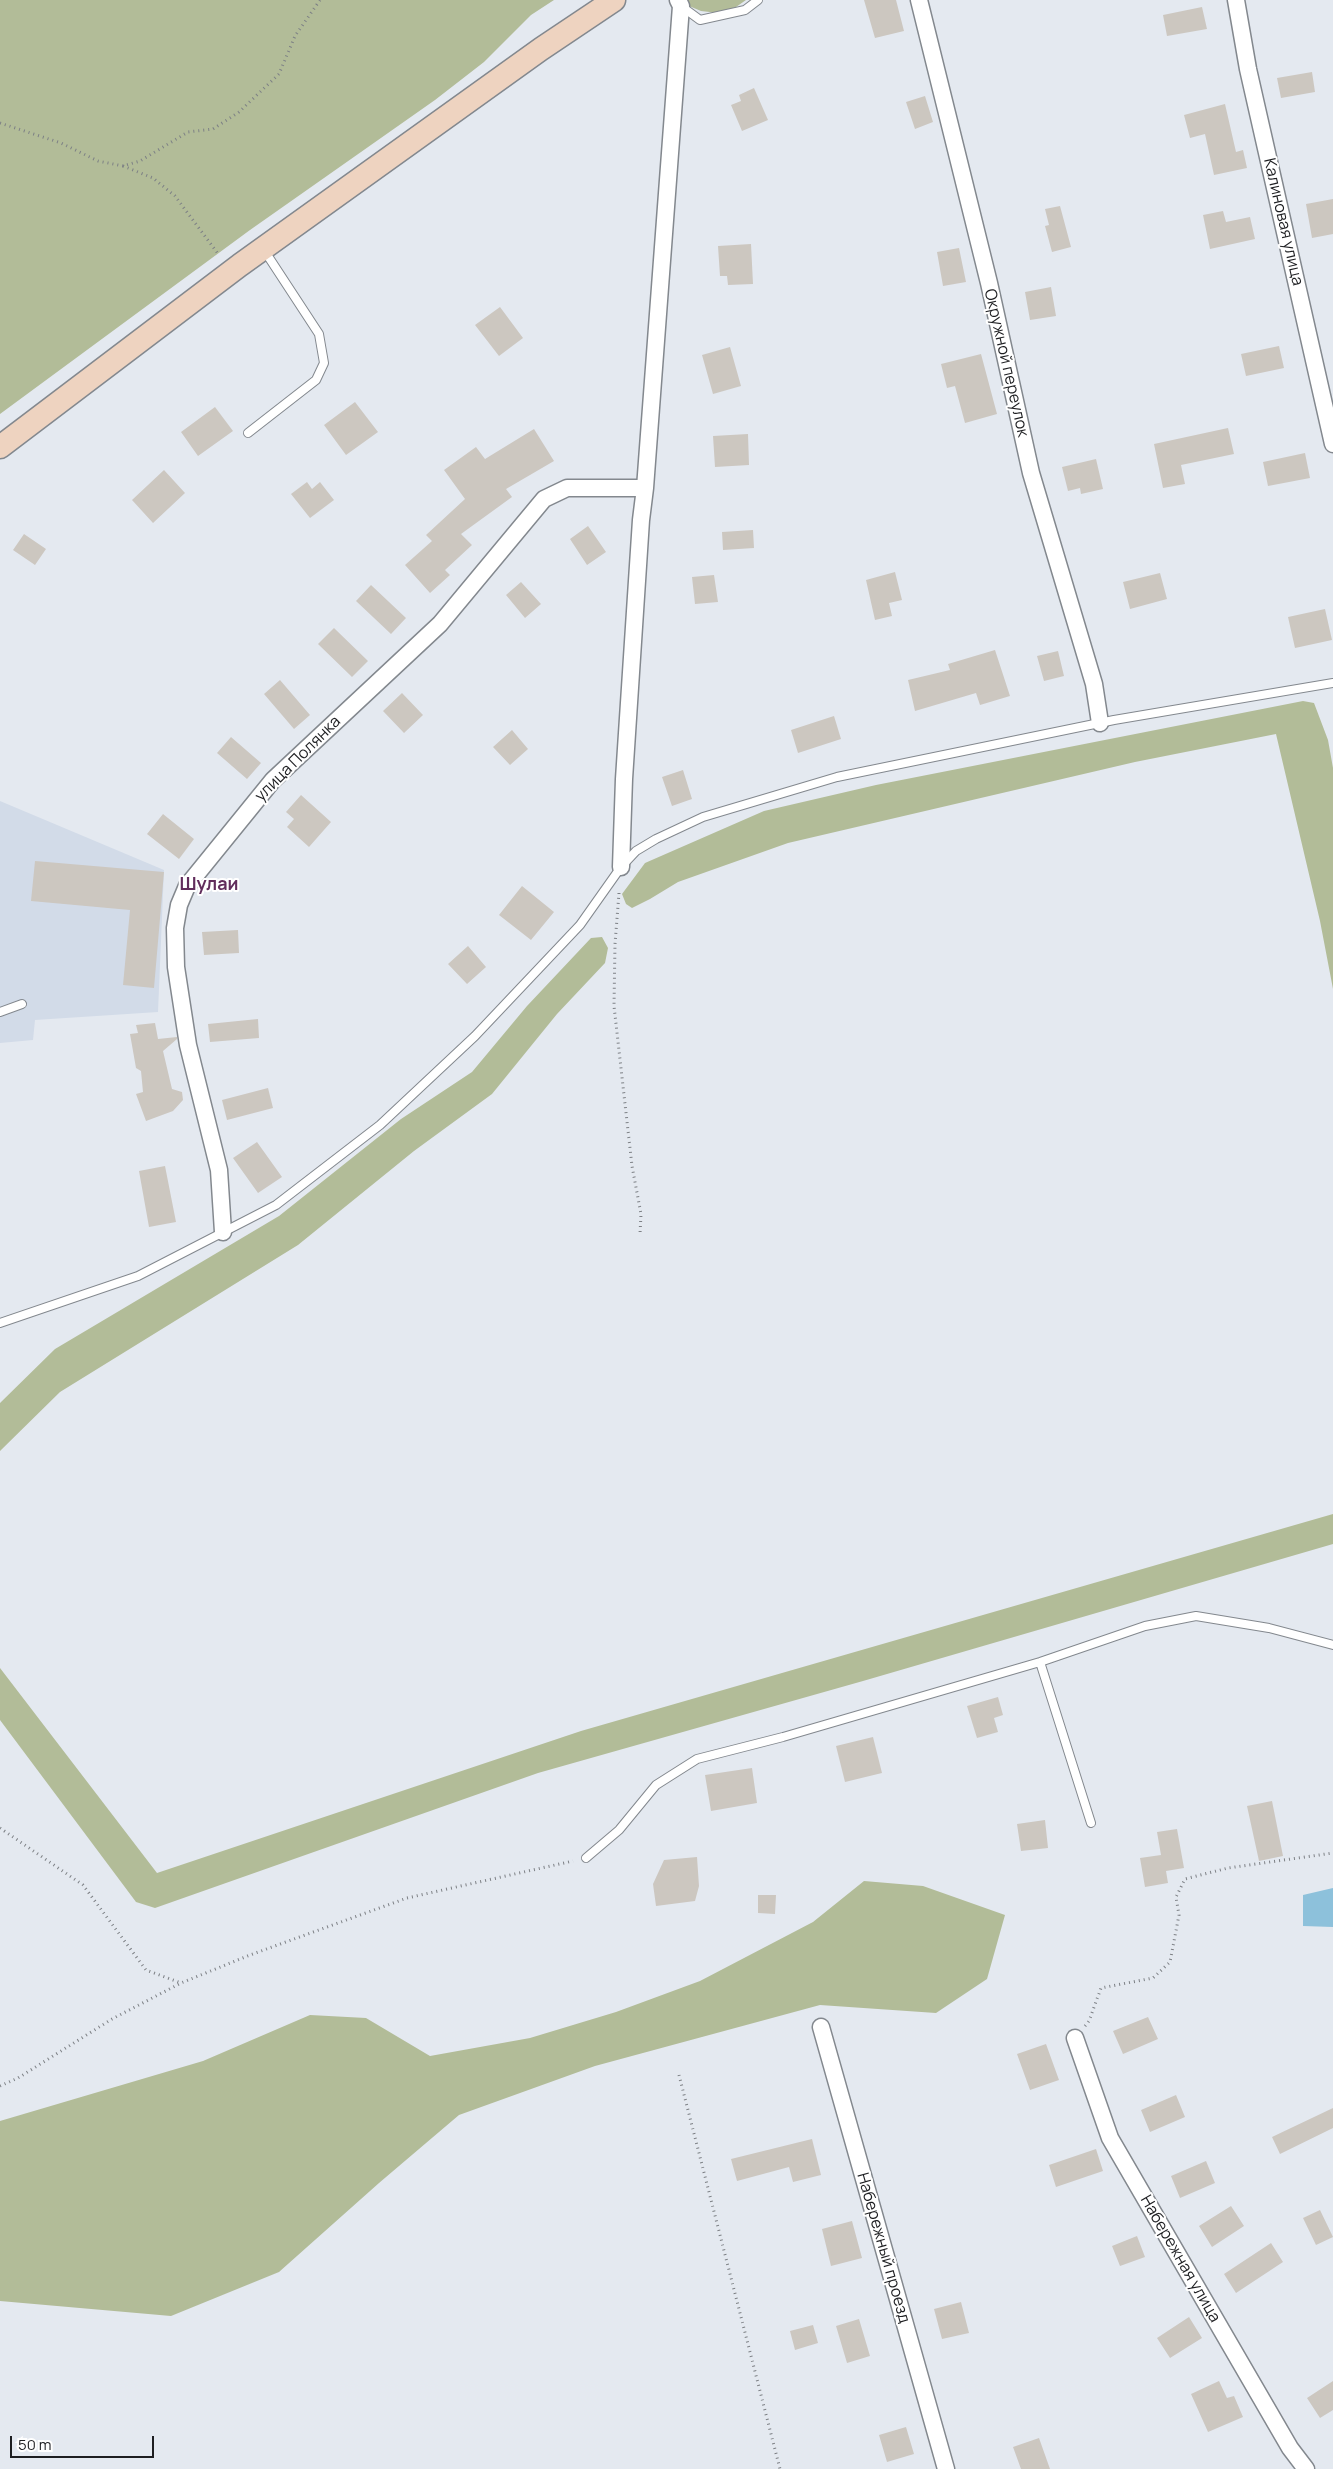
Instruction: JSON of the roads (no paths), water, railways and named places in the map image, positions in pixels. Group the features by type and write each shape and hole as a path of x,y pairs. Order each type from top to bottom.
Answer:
{"street":[{"path":"0,446 263,248 533,54 614,0"},
{"name":"Окружной переулок","path":"919,0 989,283 1031,473 1091,674 1100,723"},
{"name":"Калиновая улица","path":"1236,0 1248,69 1333,444"},
{"path":"621,867 624,779 641,520 645,488 680,3"},
{"name":"улица Полянка","path":"223,1232 219,1170 188,1044 176,967 175,928 179,905 187,886 273,780 440,624 544,499 567,488 645,488"},
{"name":"Набережный проезд","path":"821,2027 946,2469"},
{"name":"Набережная улица","path":"1075,2038 1110,2138 1290,2448 1306,2469"}],"lane":[{"path":"680,3 700,20 745,10 758,0"},
{"path":"248,433 316,380 324,363 319,334 263,248"},
{"path":"0,1323 138,1276 276,1205 380,1125 475,1036 580,925 621,867 636,851 703,818 837,777 1100,723 1333,682"},
{"path":"0,1012 22,1004"},
{"path":"586,1858 619,1830 656,1785 697,1759 783,1737 1040,1662 1144,1626 1196,1616 1269,1628 1333,1646"},
{"path":"1040,1662 1091,1823"}],"water":[{"path":"1333,1888 1333,1927 1303,1926 1303,1895"}],"district":[{"name":"Шулаи","path":"209,885"}]}
